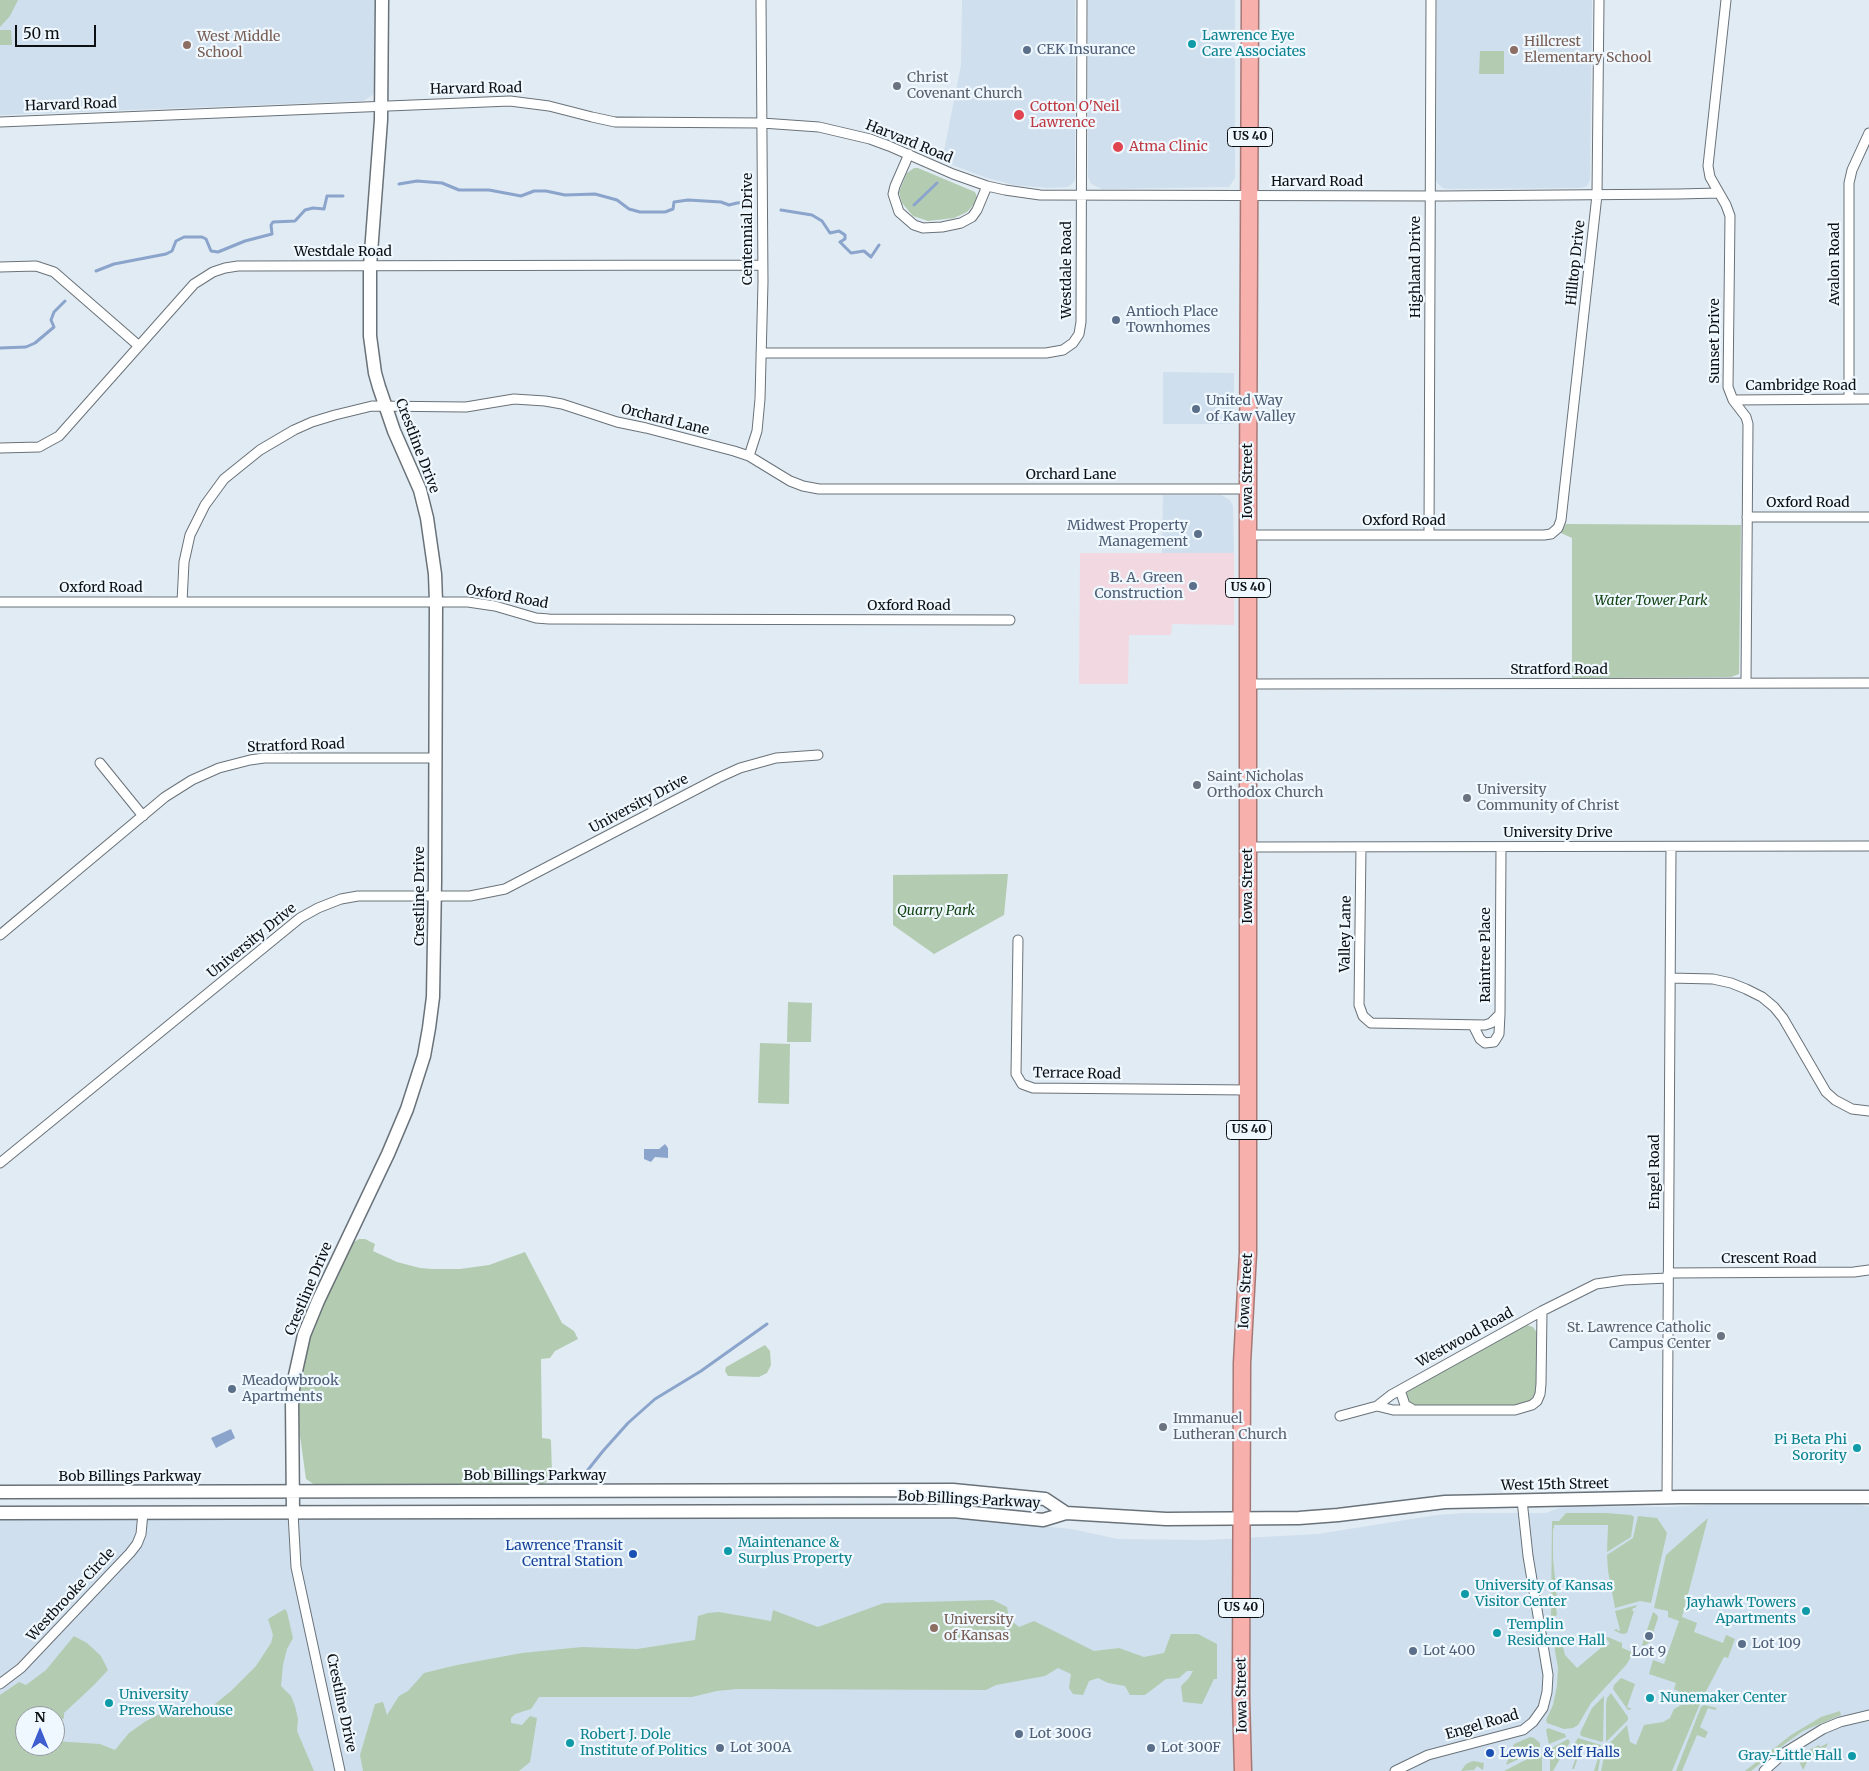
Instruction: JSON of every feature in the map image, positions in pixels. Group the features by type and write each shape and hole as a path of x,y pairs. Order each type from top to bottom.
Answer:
{"highway":[{"name":"Iowa Street","path":"1243,1771 1241,1697 1242,1363 1248,1253 1249,1090 1248,488 1250,0"}],"main road":[{"name":"Crestline Drive","path":"293,1513 292,1399 297,1363 304,1334 404,1119 424,1056 433,997 436,602 434,574 424,504 416,479 394,430 375,373 370,336 370,266 381,106 382,0"},
{"name":"Bob Billings Parkway","path":"0,1492 953,1490 1045,1499 1066,1513"},
{"name":"West 15th Street","path":"1242,1519 1317,1517 1445,1502 1869,1497"},
{"name":"Bob Billings Parkway","path":"0,1513 953,1511 1043,1520 1066,1513 1137,1519 1242,1519"}],"street":[{"name":"Centennial Drive","path":"749,456 759,419 761,353 761,0"},
{"name":"Westdale Road","path":"761,353 1046,353 1063,350 1073,343 1080,328 1082,0"},
{"name":"Highland Drive","path":"1428,535 1431,0"},
{"name":"Hilltop Drive","path":"1558,528 1561,520 1597,195 1600,0"},
{"name":"Sunset Drive","path":"1726,0 1708,166 1710,177 1730,216 1728,387 1733,400 1744,412 1748,424 1746,683"},
{"name":"Harvard Road","path":"0,122 510,100 549,106 615,122 762,123 800,125 834,130 870,139 986,186 1022,193 1082,196 1430,196 1719,192"},
{"name":"Avalon Road","path":"1849,400 1849,183 1852,170 1869,133"},
{"path":"908,154 894,186 893,194 899,212 914,225 923,228 961,223 972,217 977,210 986,186"},
{"path":"0,267 36,266 54,272 139,346"},
{"name":"Westdale Road","path":"0,448 40,447 59,436 194,284 213,272 225,268 762,266"},
{"name":"Orchard Lane","path":"182,602 184,562 190,535 205,505 224,479 274,440 312,422 367,408 386,406 466,407 514,398 562,404 616,422 646,428 749,456 790,481 820,489 1248,488"},
{"name":"Cambridge Road","path":"1733,400 1869,399"},
{"name":"Oxford Road","path":"1747,517 1869,517"},
{"name":"Oxford Road","path":"1248,535 1544,535 1551,534 1558,528"},
{"name":"Oxford Road","path":"0,602 436,602 481,603 536,618 549,619 1010,620"},
{"name":"Stratford Road","path":"1248,684 1869,683"},
{"name":"University Drive","path":"0,1163 309,913 330,902 358,896 470,896 505,889 740,768 776,758 818,755"},
{"name":"Stratford Road","path":"0,935 165,797 192,780 219,768 250,760 278,758 435,758"},
{"path":"100,763 143,816"},
{"name":"Engel Road","path":"1668,1498 1671,846"},
{"name":"University Drive","path":"1248,847 1869,846"},
{"name":"Valley Lane","path":"1361,847 1359,1006 1366,1020"},
{"name":"Raintree Place","path":"1366,1020 1371,1023 1485,1025 1491,1023 1500,1014 1501,847"},
{"name":"Terrace Road","path":"1018,940 1016,1074 1022,1084 1033,1088 1249,1090"},
{"path":"1670,978 1713,979 1731,983 1762,997 1783,1018 1826,1092 1847,1107 1869,1111"},
{"path":"1473,1024 1480,1039 1485,1043 1494,1042 1500,1034 1500,1014"},
{"name":"Crescent Road","path":"1668,1275 1854,1272 1869,1270"},
{"name":"Westwood Road","path":"1340,1416 1377,1406 1400,1390 1542,1311 1596,1284 1668,1275"},
{"name":"Westwood Road","path":"1377,1406 1393,1410 1515,1410 1532,1405 1537,1401 1540,1394 1542,1311"},
{"path":"1400,1390 1405,1405 1412,1409"},
{"name":"Engel Road","path":"1395,1771 1428,1755 1523,1730 1533,1722 1543,1708 1547,1692 1548,1675 1528,1556 1522,1500"},
{"name":"Westbrooke Circle","path":"0,1684 21,1668 134,1548 141,1534 143,1513"},
{"name":"Crestline Drive","path":"293,1513 296,1567 340,1771"},
{"path":"1764,1771 1784,1753 1823,1729 1840,1722 1869,1715"}],"shaded area":[{"name":"West Middle School","path":"0,0 375,0 375,89 373,95 363,101 0,115"},
{"path":"962,0 1075,0 1075,178 1074,182 1068,187 1048,188 1014,185 987,178 942,161 961,66"},
{"path":"1088,0 1235,0 1235,178 1229,187 1102,189 1091,184 1088,177"},
{"name":"Hillcrest Elementary School","path":"1437,0 1592,0 1590,180 1587,186 1581,188 1449,189 1443,188 1438,184 1436,180"},
{"path":"1163,372 1234,373 1234,424 1163,424"},
{"path":"1163,495 1221,495 1230,500 1233,506 1234,553 1162,553"},
{"path":"1080,553 1234,553 1234,625 1172,624 1171,635 1129,635 1128,684 1079,684"},
{"name":"University of Kansas","path":"1717,1504 1858,1504 1869,1507 1869,1771 0,1771 0,1519 955,1518 1071,1529 1118,1539 1206,1540 1318,1534 1437,1515 1464,1513 1546,1513 1568,1506 1671,1507"}],"green space":[{"path":"0,0 18,0 10,16 0,27"},
{"path":"0,30 11,30 12,45 0,45"},
{"path":"1480,51 1504,51 1504,74 1479,74"},
{"path":"914,168 975,192 977,197 975,203 967,212 954,218 928,221 913,216 902,203 899,192 907,173"},
{"name":"Water Tower Park","path":"1566,524 1741,525 1739,674 1731,677 1572,678 1572,538 1561,533"},
{"name":"Quarry Park","path":"1008,874 1004,915 934,954 893,925 893,875"},
{"path":"788,1002 812,1003 811,1042 787,1042"},
{"path":"760,1043 790,1044 789,1104 758,1103"},
{"path":"359,1239 365,1239 375,1244 373,1251 397,1262 432,1269 460,1269 489,1265 525,1252 562,1323 574,1331 578,1339 555,1351 550,1358 541,1359 542,1438 550,1439 551,1441 552,1474 549,1481 542,1484 315,1485 306,1479 299,1429 299,1390 302,1368 316,1320 352,1243"},
{"path":"1527,1325 1533,1327 1537,1333 1538,1357 1537,1389 1528,1403 1511,1406 1414,1405 1408,1400 1406,1393 1409,1391 1461,1360"},
{"path":"765,1345 770,1351 771,1365 767,1373 759,1377 728,1376 725,1371 726,1367"},
{"path":"1566,1513 1606,1513 1631,1515 1634,1517 1631,1537 1607,1552 1608,1525 1554,1525 1553,1558 1557,1615 1551,1618 1552,1521 1559,1521"},
{"path":"1638,1516 1657,1518 1667,1533 1651,1603 1640,1601 1615,1608 1607,1555 1633,1538"},
{"path":"1708,1518 1682,1617 1697,1623 1694,1632 1723,1643 1726,1635 1735,1639 1728,1658 1724,1657 1701,1701 1686,1701 1678,1698 1680,1692 1674,1689 1676,1683 1649,1674 1653,1660 1664,1664 1679,1621 1668,1617 1668,1611 1654,1608 1666,1555"},
{"path":"993,1600 1007,1607 1009,1619 1019,1627 1034,1621 1094,1651 1119,1648 1144,1657 1164,1653 1171,1634 1198,1634 1217,1644 1217,1679 1214,1679 1202,1704 1183,1702 1181,1686 1193,1671 1187,1671 1179,1678 1166,1679 1145,1695 1130,1695 1125,1686 1108,1683 1098,1678 1089,1681 1083,1695 1073,1694 1069,1688 1071,1674 1058,1668 1045,1676 996,1685 986,1690 737,1689 717,1691 692,1697 539,1697 531,1709 515,1714 511,1718 511,1723 522,1725 530,1716 537,1718 530,1762 519,1771 363,1771 360,1755 375,1704 383,1702 387,1715 399,1696 408,1691 424,1673 522,1653 582,1647 637,1649 695,1640 698,1616 708,1613 719,1612 771,1621 773,1610 818,1627 884,1603"},
{"path":"1637,1605 1633,1608 1632,1611 1634,1611 1627,1633 1622,1634 1615,1631 1617,1629 1618,1631 1620,1630 1615,1611"},
{"path":"285,1609 287,1612 293,1638 287,1649 283,1665 281,1686 291,1696 295,1706 298,1719 297,1731 314,1771 0,1771 0,1695 19,1682 26,1685 46,1670 74,1636 87,1643 101,1656 108,1670 65,1712 65,1706 15,1706 15,1756 65,1756 65,1742 100,1744 115,1750 129,1733 162,1713 180,1713 186,1716 194,1715 210,1708 231,1691 256,1666 271,1643 273,1635 268,1619"},
{"path":"1653,1612 1658,1618 1650,1642 1644,1646 1642,1645"},
{"path":"1608,1637 1622,1643 1622,1648 1632,1652 1636,1649 1626,1665 1591,1703 1578,1725 1573,1728 1564,1729 1547,1723 1546,1720 1553,1705 1557,1686 1558,1668 1554,1645 1563,1647 1565,1655 1577,1668 1602,1647 1610,1644 1606,1638"},
{"path":"1621,1678 1635,1684 1627,1707 1632,1709 1628,1710 1613,1689 1614,1685"},
{"path":"1611,1693 1628,1717 1628,1720 1606,1742 1606,1704 1607,1698"},
{"path":"1604,1696 1603,1741 1581,1736 1580,1733 1592,1708"},
{"path":"1700,1704 1672,1771 1601,1771 1606,1747 1627,1725 1630,1742 1636,1745 1644,1725 1663,1722 1670,1718 1674,1709 1681,1705"},
{"path":"1704,1705 1717,1708 1715,1710 1708,1708 1700,1727 1708,1732 1705,1738 1697,1735 1682,1771 1676,1771 1701,1707"},
{"path":"1840,1711 1841,1715 1803,1731 1751,1771 1745,1771 1791,1735 1821,1717"},
{"path":"1548,1728 1565,1734 1566,1737 1549,1744 1546,1730"},
{"path":"1530,1737 1540,1743 1540,1749 1506,1765 1514,1744"},
{"path":"1578,1738 1601,1745 1598,1771 1594,1771 1599,1755 1597,1753 1598,1748 1588,1744 1586,1749 1581,1748 1574,1769 1572,1769 1576,1757 1569,1752"},
{"path":"1568,1739 1570,1742 1553,1771 1550,1771 1550,1749"},
{"path":"1828,1743 1825,1750 1809,1758 1803,1770 1797,1756 1819,1745 1820,1747"},
{"path":"1539,1753 1542,1754 1542,1771 1504,1771"},
{"path":"1473,1761 1484,1763 1483,1770 1477,1766 1474,1770 1461,1771 1466,1764"}],"water":[{"path":"665,1144 668,1148 668,1158 655,1157 651,1162 644,1159 644,1149 659,1149"},
{"path":"231,1429 235,1438 216,1448 211,1438"}],"waterway":[{"path":"399,184 417,181 442,183 459,190 489,190 521,196 534,191 546,191 565,195 595,194 617,200 629,209 640,212 665,212 673,209 674,202 688,200 721,202 729,205 750,202"},
{"path":"914,205 937,183"},
{"path":"96,271 114,264 166,254 172,251 176,241 184,237 202,237 206,239 211,251 218,252 245,241 272,234 271,225 273,222 295,221 305,210 313,208 324,209 327,196 343,196"},
{"path":"781,210 812,215 822,221 830,233 839,231 845,235 845,239 840,242 851,253 864,251 871,257 879,245"},
{"path":"0,348 26,347 35,343 54,327 51,320 54,312 65,301"},
{"path":"583,1476 628,1423 655,1399 701,1371 767,1324"}],"place":[{"name":"Lawrence Eye Care Associates","path":"1192,44"},
{"name":"West Middle School","path":"187,45"},
{"name":"CEK Insurance","path":"1027,50"},
{"name":"Hillcrest Elementary School","path":"1514,50"},
{"name":"Christ Covenant Church","path":"897,86"},
{"name":"Cotton O'Neil Lawrence","path":"1019,115"},
{"name":"Atma Clinic","path":"1118,147"},
{"name":"Antioch Place Townhomes","path":"1116,320"},
{"name":"United Way of Kaw Valley","path":"1196,409"},
{"name":"Midwest Property Management","path":"1198,534"},
{"name":"B. A. Green Construction","path":"1193,586"},
{"name":"Saint Nicholas Orthodox Church","path":"1197,785"},
{"name":"University Community of Christ","path":"1467,798"},
{"name":"St. Lawrence Catholic Campus Center","path":"1721,1336"},
{"name":"Meadowbrook Apartments","path":"232,1389"},
{"name":"Immanuel Lutheran Church","path":"1163,1427"},
{"name":"Pi Beta Phi Sorority","path":"1857,1448"},
{"name":"Maintenance & Surplus Property","path":"728,1551"},
{"name":"Lawrence Transit Central Station","path":"633,1554"},
{"name":"University of Kansas Visitor Center","path":"1465,1594"},
{"name":"Jayhawk Towers Apartments","path":"1806,1611"},
{"name":"University of Kansas","path":"934,1628"},
{"name":"Templin Residence Hall","path":"1497,1633"},
{"name":"Lot 9","path":"1649,1636"},
{"name":"Lot 109","path":"1742,1644"},
{"name":"Lot 400","path":"1413,1651"},
{"name":"Nunemaker Center","path":"1650,1698"},
{"name":"University Press Warehouse","path":"109,1703"},
{"name":"Lot 300G","path":"1019,1734"},
{"name":"Robert J. Dole Institute of Politics","path":"570,1743"},
{"name":"Lot 300A","path":"720,1748"},
{"name":"Lot 300F","path":"1151,1748"},
{"name":"Lewis & Self Halls","path":"1490,1753"},
{"name":"Gray-Little Hall","path":"1852,1756"}]}
